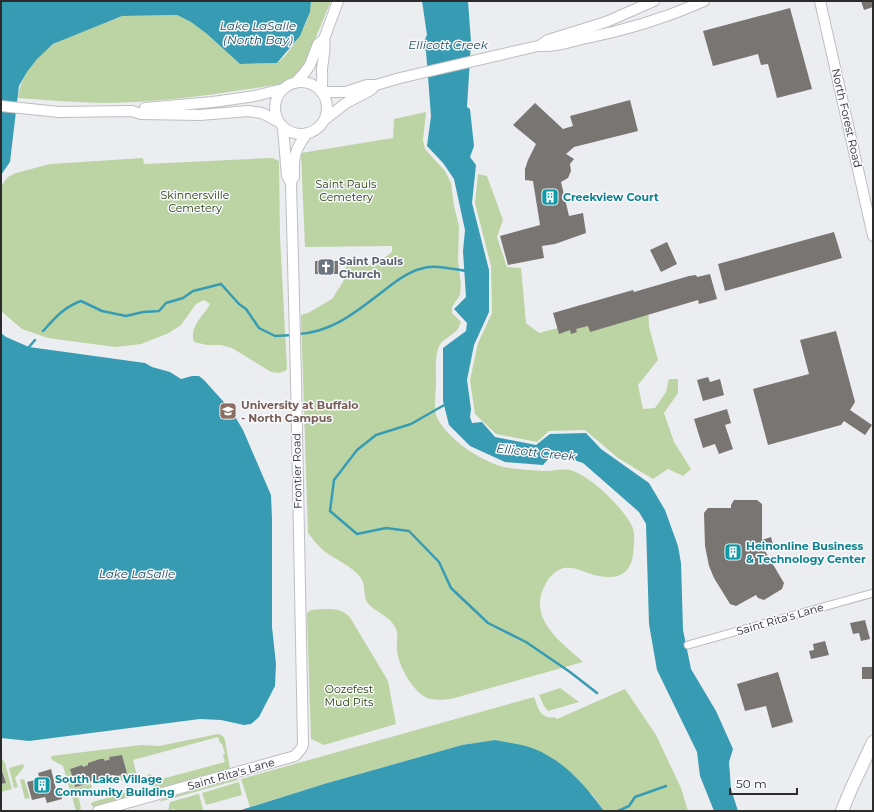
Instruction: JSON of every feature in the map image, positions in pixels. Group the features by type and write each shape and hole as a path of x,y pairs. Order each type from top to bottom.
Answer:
{"main road":[{"path":"842,811 873,742"}],"street":[{"path":"321,92 323,84 322,70 325,47 324,39 338,1"},
{"path":"538,46 548,40 606,22 654,1"},
{"path":"321,92 343,92 367,85 376,85 538,46 550,46 622,30 658,19 704,1"},
{"name":"North Forest Road","path":"820,1 873,236"},
{"path":"1,106 38,110 85,112 132,111 140,108 213,102 255,96 283,89 295,83 308,69 318,44 324,39"},
{"path":"295,83 307,84 321,92 326,104 324,120"},
{"path":"132,111 141,114 200,115 248,110 262,113 296,134 307,133 316,130 324,120 341,106 369,91 376,85"},
{"path":"281,125 275,107 277,99 283,89"},
{"name":"Frontier Road","path":"281,125 287,176 291,183"},
{"name":"Frontier Road","path":"295,756 301,749 303,740 291,183 294,177 294,162 297,147 307,133"},
{"name":"Saint Rita's Lane","path":"688,645 873,593"},
{"name":"Saint Rita's Lane","path":"98,811 295,756"}],"green space":[{"path":"311,1 331,1 303,68 291,81 282,84 191,97 123,103 90,103 18,98 27,71 46,50 62,40 122,16 177,15 191,22 207,34 240,64 277,63 289,51 301,33 307,20"},
{"name":"Saint Pauls Cemetery","path":"426,112 423,140 425,149 445,171 451,183 454,206 459,226 458,261 461,285 460,295 452,307 452,313 461,322 457,330 441,343 437,353 436,415 440,423 455,440 485,460 508,468 549,471 570,470 587,478 620,508 633,527 634,531 632,561 626,571 622,574 606,577 573,568 564,568 549,578 546,583 541,596 540,607 543,618 548,628 556,637 583,662 443,700 424,697 414,687 405,675 397,653 397,632 393,624 367,602 363,581 361,578 349,567 324,551 308,533 301,315 308,313 332,299 343,282 347,263 375,265 392,252 392,246 305,247 301,153 393,138 394,119"},
{"name":"Skinnersville Cemetery","path":"143,158 144,164 272,158 279,161 280,236 287,369 285,371 279,373 271,372 232,348 221,345 207,345 194,342 193,331 195,326 210,304 204,300 196,304 181,325 169,333 141,344 115,347 48,338 22,329 1,311 1,186 8,177 16,173 50,164"},
{"path":"478,174 487,176 503,220 497,237 507,267 521,268 526,323 539,333 648,304 649,327 658,360 638,385 643,409 655,408 666,392 669,379 678,379 678,393 664,413 674,442 691,469 683,476 668,469 653,479 618,458 585,430 549,431 537,442 496,434 475,414 470,380 478,343 492,313 491,266 475,203"},
{"name":"Oozefest Mud Pits","path":"324,609 342,611 351,619 388,681 396,724 324,745 311,739 307,613 311,610"},
{"path":"560,688 579,702 548,711 539,695"},
{"path":"625,689 656,735 681,788 688,811 604,811 592,794 495,740 462,745 324,784 250,807 241,779 534,697 544,716 557,719"},
{"path":"218,734 223,736 225,740 230,769 155,790 153,790 147,776 149,774 152,775 154,781 225,762 223,756 225,753 218,737 133,760 137,776 115,782 113,775 115,777 127,773 122,755 110,757 110,759 105,761 104,759 88,763 88,765 83,767 82,765 70,769 75,787 87,785 87,782 90,781 92,788 71,794 63,766 52,760 51,756 141,745 159,746"},
{"path":"1,757 5,763 12,789 1,792 1,785 6,782 1,765"},
{"path":"23,764 24,767 15,778 18,787 14,788 9,768"},
{"path":"237,778 238,780 159,802 163,799"},
{"path":"24,779 30,798 25,799 20,780"},
{"path":"239,782 242,795 206,805 202,793"},
{"path":"138,789 141,791 139,795 95,807 91,804 93,802"},
{"path":"199,794 203,809 202,811 183,811 172,809 172,811 168,811 170,802"},
{"path":"78,795 81,808 79,811 76,811 72,797"}],"water":[{"name":"Lake LaSalle (North Bay)","path":"1,1 311,1 310,12 300,36 277,63 240,64 207,34 191,22 177,15 122,16 53,44 37,59 19,86 10,162 1,175"},
{"name":"Ellicott Creek","path":"422,1 468,1 471,42 467,107 470,109 474,146 470,157 476,165 472,203 489,270 489,312 474,345 467,380 471,409 470,417 472,423 482,422 495,437 536,445 550,434 586,433 601,449 649,483 665,510 678,546 681,563 683,630 691,669 716,711 733,749 729,762 731,789 738,811 714,811 700,776 697,752 657,670 649,624 646,524 639,512 583,463 571,459 549,458 543,465 505,462 470,446 449,425 443,401 443,348 466,331 467,323 454,309 466,297 463,251 465,230 454,179 443,163 427,146 431,116 426,51 421,47 427,35"},
{"name":"Lake LaSalle","path":"1,333 6,337 29,347 145,363 152,367 170,372 181,379 199,376 231,410 243,430 271,495 272,627 276,664 275,686 259,717 251,724 244,725 221,720 200,719 29,741 1,738"},
{"path":"495,740 535,749 558,762 569,770 604,811 238,811 324,784 462,745"}],"building":[{"path":"861,1 873,1 873,7 864,10"},
{"path":"790,8 812,89 777,98 768,64 761,65 758,54 713,66 703,31"},
{"name":"Creekview Court","path":"630,100 638,131 574,147 566,154 574,159 570,164 571,171 568,178 561,182 569,216 583,213 586,233 555,244 542,246 544,258 508,265 500,236 540,225 533,181 525,180 525,169 536,144 513,125 535,103 563,129 573,126 570,116"},
{"path":"834,232 842,258 725,291 718,264"},
{"path":"667,242 677,264 661,272 650,250"},
{"name":"Saint Pauls Church","path":"315,261 338,261 338,274 315,274"},
{"path":"710,274 717,299 699,304 698,300 590,332 588,326 576,329 577,332 571,334 570,330 559,334 553,313 689,276 696,275 697,277"},
{"path":"836,331 855,402 850,410 872,425 865,435 844,421 841,425 768,445 753,389 809,374 800,340"},
{"path":"708,377 710,382 720,379 724,395 703,401 697,380"},
{"path":"727,409 731,423 725,425 733,449 719,454 715,444 703,448 694,419"},
{"name":"Heinonline Business & Technology Center","path":"734,500 757,500 762,504 762,540 771,537 774,549 765,551 784,583 782,589 764,600 758,598 756,595 736,606 730,604 714,578 709,566 705,546 704,513 708,508 731,508"},
{"path":"865,620 870,639 861,641 859,633 853,634 850,623"},
{"path":"825,641 829,655 811,659 809,651 814,650 813,644"},
{"path":"862,667 873,667 873,679 862,679"},
{"path":"778,672 793,722 772,728 766,706 745,711 737,684"},
{"path":"122,755 127,773 115,777 114,775 109,776 109,779 106,780 93,783 92,781 87,782 88,784 75,787 70,769 82,765 83,767 88,765 88,763 100,759 104,759 105,761 110,759 109,757"},
{"path":"1,767 6,783 1,784"},
{"name":"South Lake Village Community Building","path":"51,769 56,789 59,788 62,799 47,803 45,797 32,800 27,782 40,779 38,773"}],"waterway":[{"path":"298,334 323,329 345,319 398,280 416,270 437,267 466,271"},
{"path":"43,331 56,317 75,303 81,301 102,311 126,316 143,312 159,311 166,303 183,298 193,291 221,284 239,304 246,309 259,328 275,336 293,335"},
{"path":"29,347 35,340"},
{"path":"446,404 411,424 376,435 357,450 334,480 330,511 357,534 386,528 409,531 439,562 451,588 488,623 526,642 570,672 597,693"},
{"path":"618,811 629,806 635,797 666,786"}],"place":[{"name":"Creekview Court","path":"550,197"},
{"name":"Saint Pauls Church","path":"326,267"},
{"name":"University at Buffalo - North Campus","path":"228,411"},
{"name":"Heinonline Business & Technology Center","path":"733,552"},
{"name":"South Lake Village Community Building","path":"42,785"}]}
